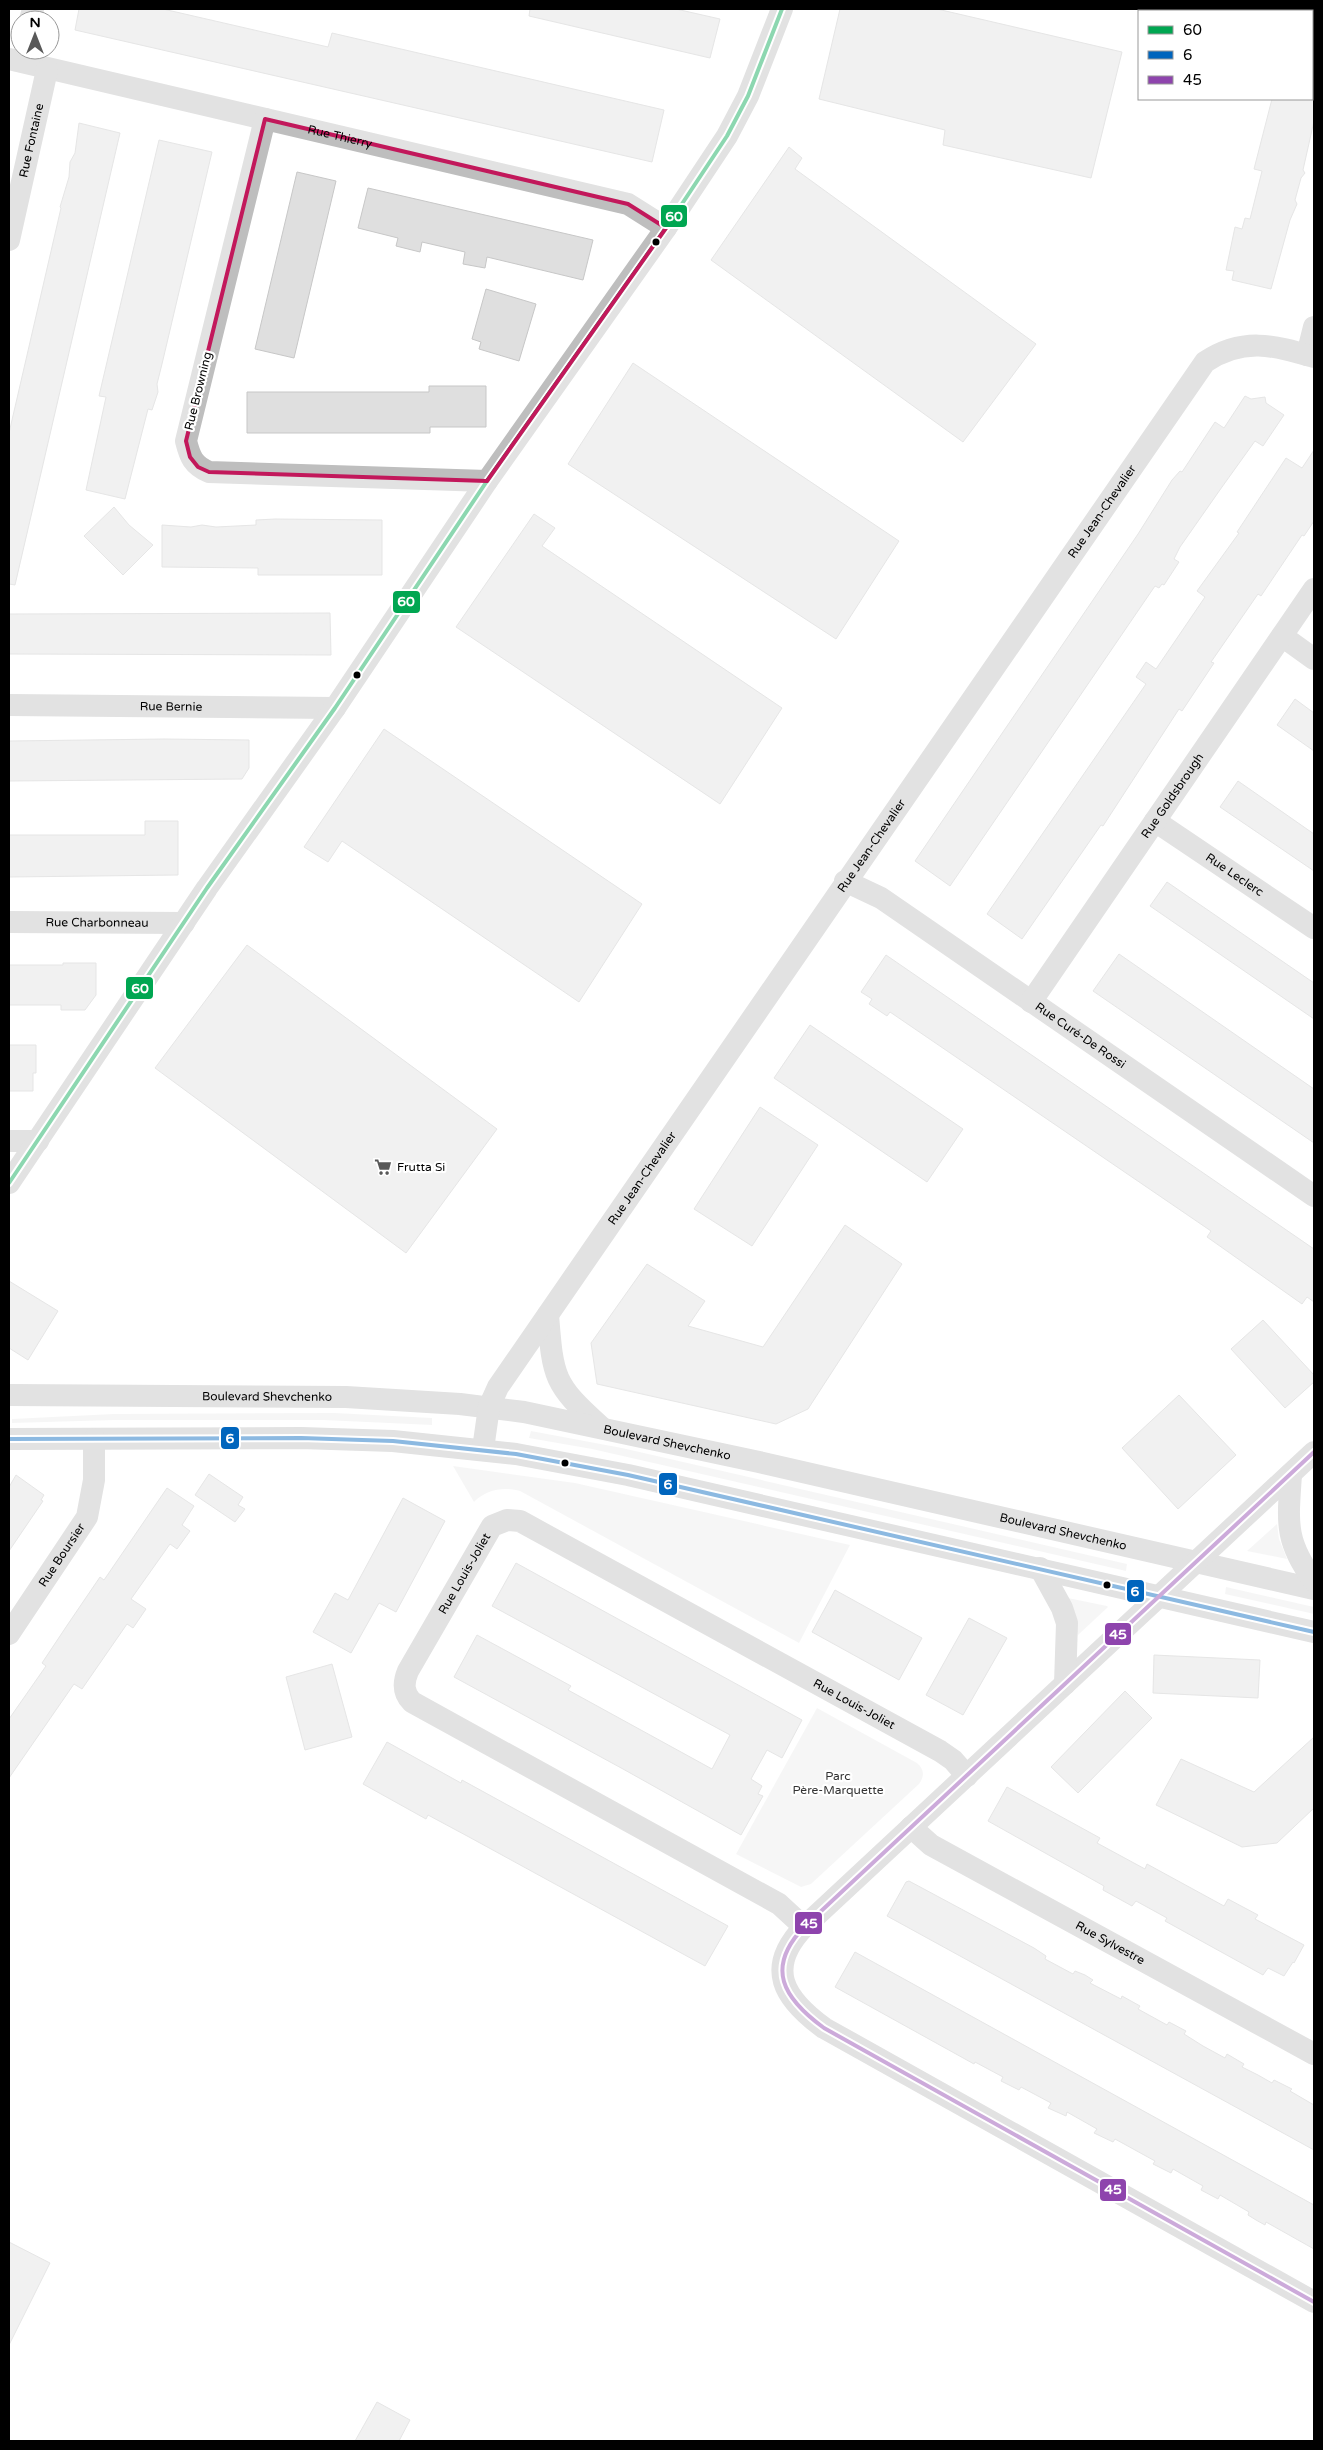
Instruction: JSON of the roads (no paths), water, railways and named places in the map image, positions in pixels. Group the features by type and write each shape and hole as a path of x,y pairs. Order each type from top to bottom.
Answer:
{"street":[{"path":"9,1183 184,923 335,708 487,481 666,228 727,136 764,60 782,9"},
{"name":"Rue Thierry","path":"24,60 47,70 628,204 666,228"},
{"name":"Rue Fontaine","path":"9,240 47,70"},
{"name":"Rue Browning","path":"265,119 186,441 190,457 198,467 209,472 487,481"},
{"name":"Rue Jean-Chevalier","path":"483,1449 489,1408 498,1387 1204,362 1228,350 1252,345 1271,345 1311,356 1314,327"},
{"name":"Rue Goldsbrough","path":"1031,1002 1314,589"},
{"path":"1282,636 1314,659"},
{"name":"Rue Bernie","path":"9,705 335,708"},
{"name":"Rue Leclerc","path":"1155,821 1314,928"},
{"name":"Rue Curé-De Rossi","path":"845,881 881,898 1314,1196"},
{"name":"Rue Charbonneau","path":"9,922 184,923"},
{"path":"9,1141 38,1141"},
{"path":"548,1315 552,1361 558,1380 572,1401 601,1427"},
{"name":"Boulevard Shevchenko","path":"9,1394 346,1397 489,1408 601,1427 1314,1589"},
{"path":"9,1439 334,1439 420,1443 483,1449 628,1475 1314,1632"},
{"name":"Rue Boursier","path":"9,1634 86,1517 94,1480 94,1439"},
{"path":"1314,1452 804,1927 788,1946 782,1962 782,1970 787,1987 798,2005 824,2028 1314,2302"},
{"path":"1290,1474 1288,1528 1290,1540 1302,1565 1314,1581"},
{"name":"Rue Louis-Joliet","path":"804,1927 779,1904 410,1700 404,1688 408,1671 492,1526 508,1520 520,1521 940,1751 953,1760 967,1776"},
{"path":"1040,1568 1068,1623 1065,1684"},
{"name":"Rue Sylvestre","path":"911,1827 931,1845 1314,2054"}],"place":[{"name":"Frutta Si","path":"383,1167"}],"park label":[{"name":"Parc Père-Marquette","path":"838,1783"}]}
